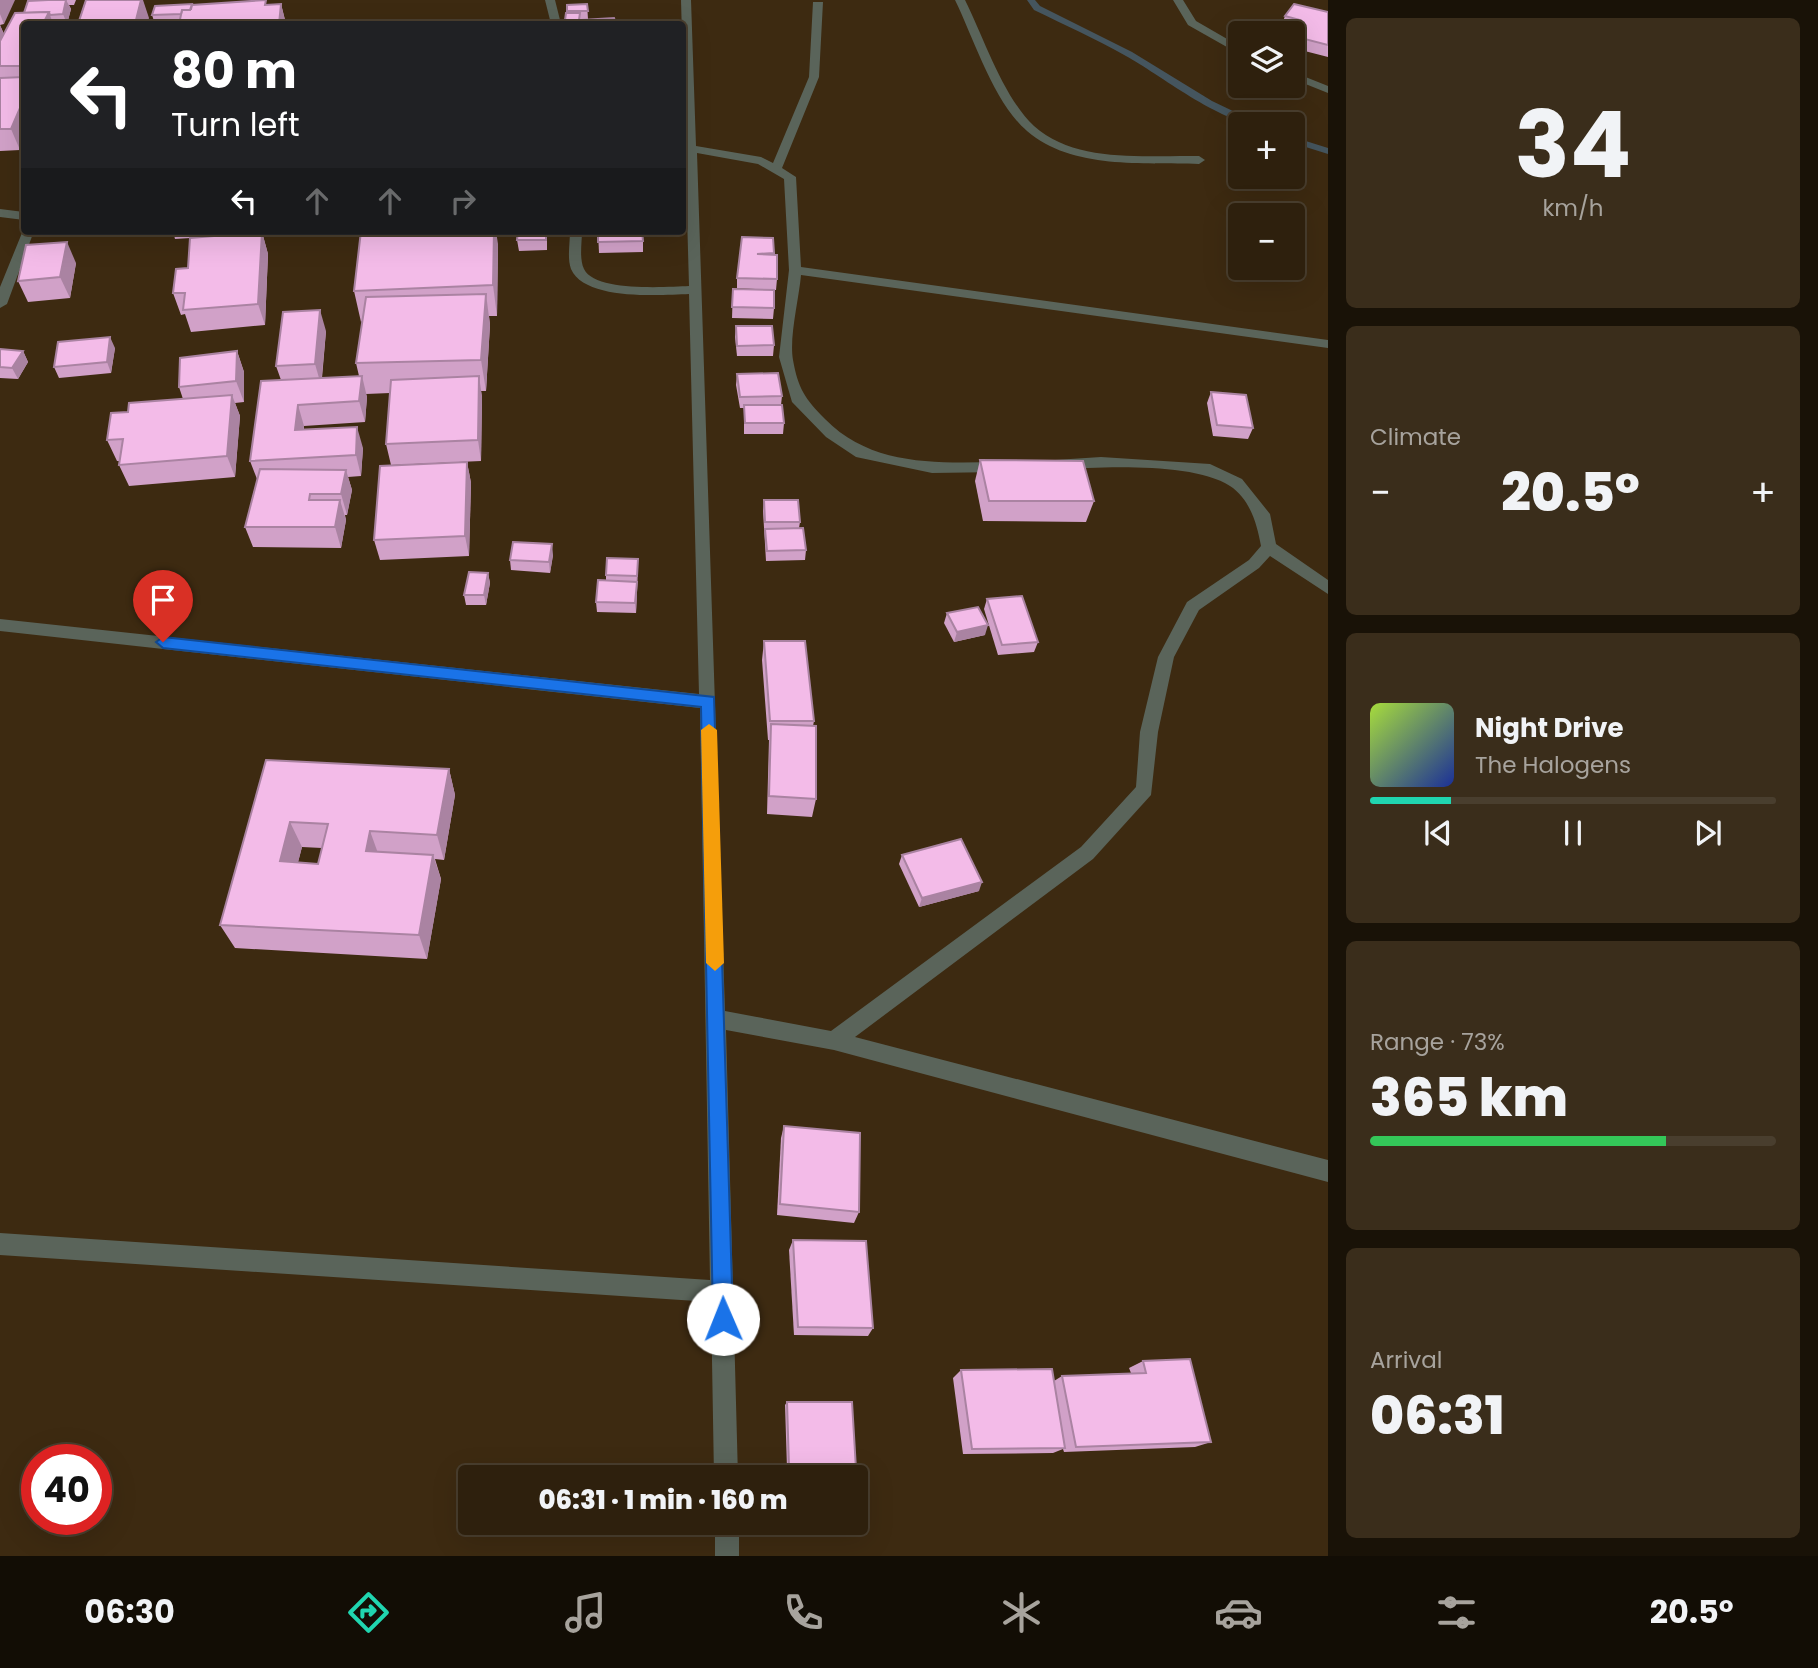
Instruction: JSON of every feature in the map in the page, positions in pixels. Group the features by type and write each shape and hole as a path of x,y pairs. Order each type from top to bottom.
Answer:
{"street":[{"path":"550,0 555,21"},
{"path":"686,0 708,702 726,1465"},
{"path":"960,0 1016,113 1043,138 1068,150 1094,155 1199,160"},
{"path":"1178,0 1192,23 1228,44"},
{"path":"777,167 814,77 818,2"},
{"path":"1305,80 1328,90"},
{"path":"691,148 761,161 777,167 790,177 795,270 786,358 797,399 831,434 861,454 932,468 1013,466"},
{"path":"0,213 21,216"},
{"path":"0,304 26,235"},
{"path":"576,235 578,270 587,281 602,288 694,290"},
{"path":"795,270 1328,344"},
{"path":"1038,465 1101,462 1205,468 1237,483 1262,514 1269,547 1328,588"},
{"path":"834,1041 1087,853 1145,790 1149,732 1167,657 1182,626 1193,606 1254,564 1269,547"},
{"path":"0,625 708,702"},
{"path":"716,1019 834,1041 1328,1171"},
{"path":"0,1244 723,1293"},
{"path":"727,1535 727,1556"}],"building":[{"path":"66,0 63,14 24,13 28,1"},
{"path":"86,0 141,0 136,21 79,21"},
{"path":"266,0 265,5 281,4 279,21 180,21 182,10 191,9 192,5"},
{"path":"192,4 190,10 182,10 181,14 152,15 155,6"},
{"path":"587,4 588,11 567,11 567,5"},
{"path":"1294,4 1328,12 1328,45 1305,39 1305,21 1285,16"},
{"path":"49,12 44,21 21,21 21,66 0,66 0,41 15,13"},
{"path":"566,13 580,13 579,20 565,20"},
{"path":"614,18 615,21 582,21"},
{"path":"21,77 21,108 11,129 0,129 0,78"},
{"path":"262,235 258,304 183,310 185,293 173,293 176,269 188,268 190,238"},
{"path":"361,235 494,235 493,285 354,291"},
{"path":"518,235 546,235 546,240 517,240"},
{"path":"598,235 642,235 643,241 598,242"},
{"path":"742,237 773,238 774,253 757,254 777,255 777,279 737,278"},
{"path":"67,242 60,277 18,281 26,245"},
{"path":"733,289 774,290 774,308 732,307"},
{"path":"486,294 481,360 356,363 366,297"},
{"path":"320,310 315,364 276,366 283,312"},
{"path":"736,326 772,326 774,345 737,346"},
{"path":"110,337 107,362 54,367 58,342"},
{"path":"0,349 23,351 12,368 0,367"},
{"path":"237,351 236,381 179,387 180,358"},
{"path":"778,373 782,396 740,397 737,374"},
{"path":"362,376 359,401 298,405 295,430 357,427 356,455 250,461 261,381"},
{"path":"479,376 478,440 386,444 391,380"},
{"path":"1211,392 1246,395 1253,428 1217,425"},
{"path":"232,395 227,456 119,465 123,439 107,440 111,413 128,412 129,403"},
{"path":"744,405 782,405 784,423 745,423"},
{"path":"980,460 1083,461 1094,501 989,501"},
{"path":"467,462 465,536 374,540 380,466"},
{"path":"260,469 346,470 341,494 310,494 309,500 340,500 335,527 245,527"},
{"path":"764,500 798,500 800,522 765,522"},
{"path":"803,528 806,550 767,551 765,529"},
{"path":"513,542 552,544 549,562 510,560"},
{"path":"607,558 638,559 637,576 606,575"},
{"path":"469,572 488,573 484,595 464,595"},
{"path":"598,580 637,582 635,603 596,602"},
{"path":"1022,596 1038,642 1002,645 987,599"},
{"path":"978,607 988,625 957,632 947,613"},
{"path":"764,641 805,641 814,721 770,721"},
{"path":"771,724 816,726 816,799 769,796"},
{"path":"266,760 449,769 437,835 370,831 366,851 433,855 419,935 220,925","holes":["290,822 328,824 318,864 280,861"]},
{"path":"961,839 982,882 922,898 902,855"},
{"path":"784,1126 860,1133 859,1212 780,1204"},
{"path":"793,1240 866,1241 873,1328 798,1327"},
{"path":"1190,1359 1211,1442 1076,1447 1062,1376 1146,1373 1143,1361"},
{"path":"1052,1369 1065,1448 972,1449 961,1370"},
{"path":"787,1402 852,1402 856,1465 789,1465"}],"waterway":[{"path":"1031,0 1037,8 1129,54 1209,103 1229,112"},
{"path":"1305,144 1328,151"}],"slow traffic":[{"path":"709,730 715,963"}],"route":[{"path":"163,642 708,702 723,1319"}]}
